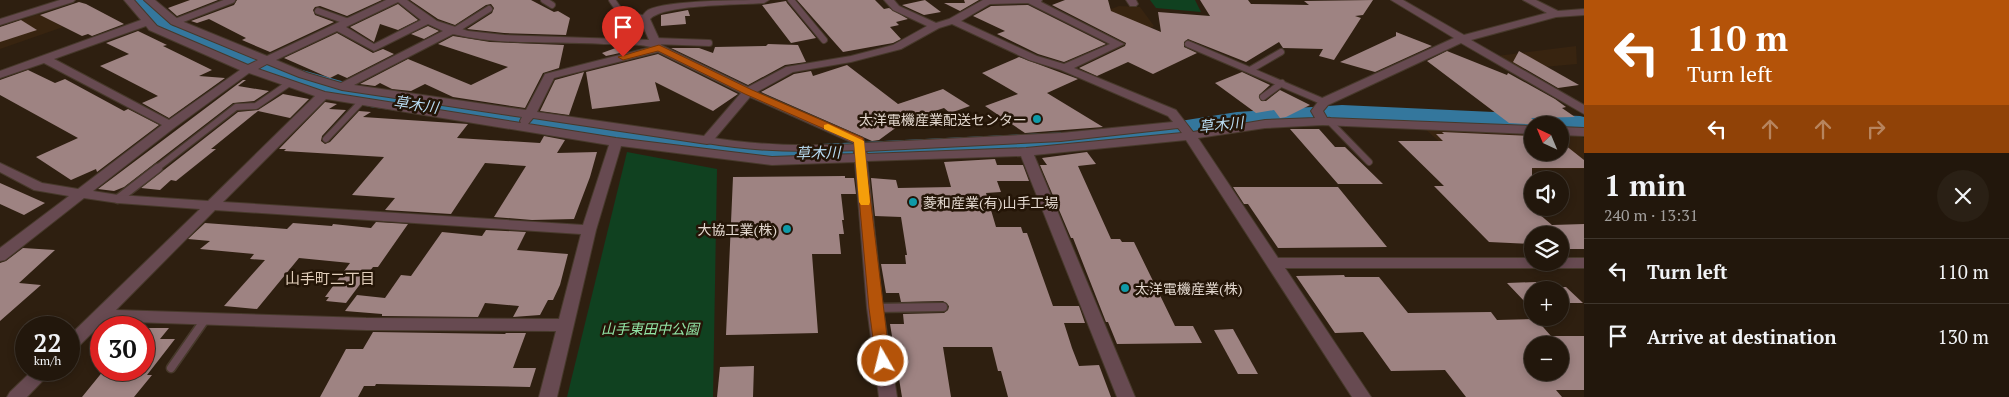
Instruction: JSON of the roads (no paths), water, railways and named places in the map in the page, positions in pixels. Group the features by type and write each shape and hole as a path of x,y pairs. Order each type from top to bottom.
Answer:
{"street":[{"path":"0,22 70,0"},
{"path":"129,0 153,28 257,64 342,87 526,121 616,142 703,146"},
{"path":"0,256 170,125 257,64 394,0"},
{"path":"400,0 427,21 453,31 498,39 545,38 656,44 748,92 859,141 875,308 888,397"},
{"path":"656,44 645,19 652,12 677,6 764,0"},
{"path":"889,0 904,13 935,26"},
{"path":"703,146 748,92 790,69 851,59 897,47 935,26 953,21 988,1 1037,0"},
{"path":"1396,0 1584,110"},
{"path":"1528,0 1556,14"},
{"path":"1032,1 1119,44 1064,68"},
{"path":"155,2 175,22 257,64 288,84 323,95 361,102 526,121 703,146 772,161 860,152 1140,130 1186,130"},
{"path":"1323,115 1461,39 1556,14 1584,12"},
{"path":"341,24 374,48 427,21"},
{"path":"953,21 1033,58 1064,68 1172,113 1186,130 1362,397"},
{"path":"0,75 146,22"},
{"path":"342,87 453,31"},
{"path":"526,121 549,76 656,44"},
{"path":"46,59 170,125"},
{"path":"80,335 323,95"},
{"path":"860,152 1026,152 1186,130 1266,124 1323,115 1524,129"},
{"path":"1569,131 1584,132"},
{"path":"548,397 589,230 616,142"},
{"path":"1026,152 1126,397"},
{"path":"0,167 40,187 118,199 589,230"},
{"path":"1272,263 1584,263"},
{"path":"101,315 366,324 567,325"},
{"path":"16,397 33,381"}],"lane":[{"path":"175,22 232,0"},
{"path":"544,0 552,4"},
{"path":"612,0 621,13 645,19"},
{"path":"792,0 824,40"},
{"path":"453,31 489,9"},
{"path":"318,10 341,24"},
{"path":"656,44 709,43"},
{"path":"1188,44 1282,83 1323,115 1369,162"},
{"path":"1250,70 1281,52"},
{"path":"1262,97 1282,83"},
{"path":"118,199 236,108 256,106 288,84"},
{"path":"326,139 361,102"},
{"path":"875,308 943,307"},
{"path":"171,368 206,318"}],"waterway":[{"name":"草木川","path":"141,0 161,19 184,34 285,74 352,94 748,152 778,154 821,153 1088,140 1174,131 1237,121 1342,114 1580,125"}],"place":[{"name":"太洋電機産業配送センター","path":"1037,119"},
{"name":"菱和産業(有)山手工場","path":"913,202"},
{"name":"大協工業(株)","path":"787,229"},
{"name":"太洋電機産業(株)","path":"1125,288"}],"district":[{"name":"山手町二丁目","path":"330,278"}],"park label":[{"name":"山手東田中公園","path":"650,328"}]}
